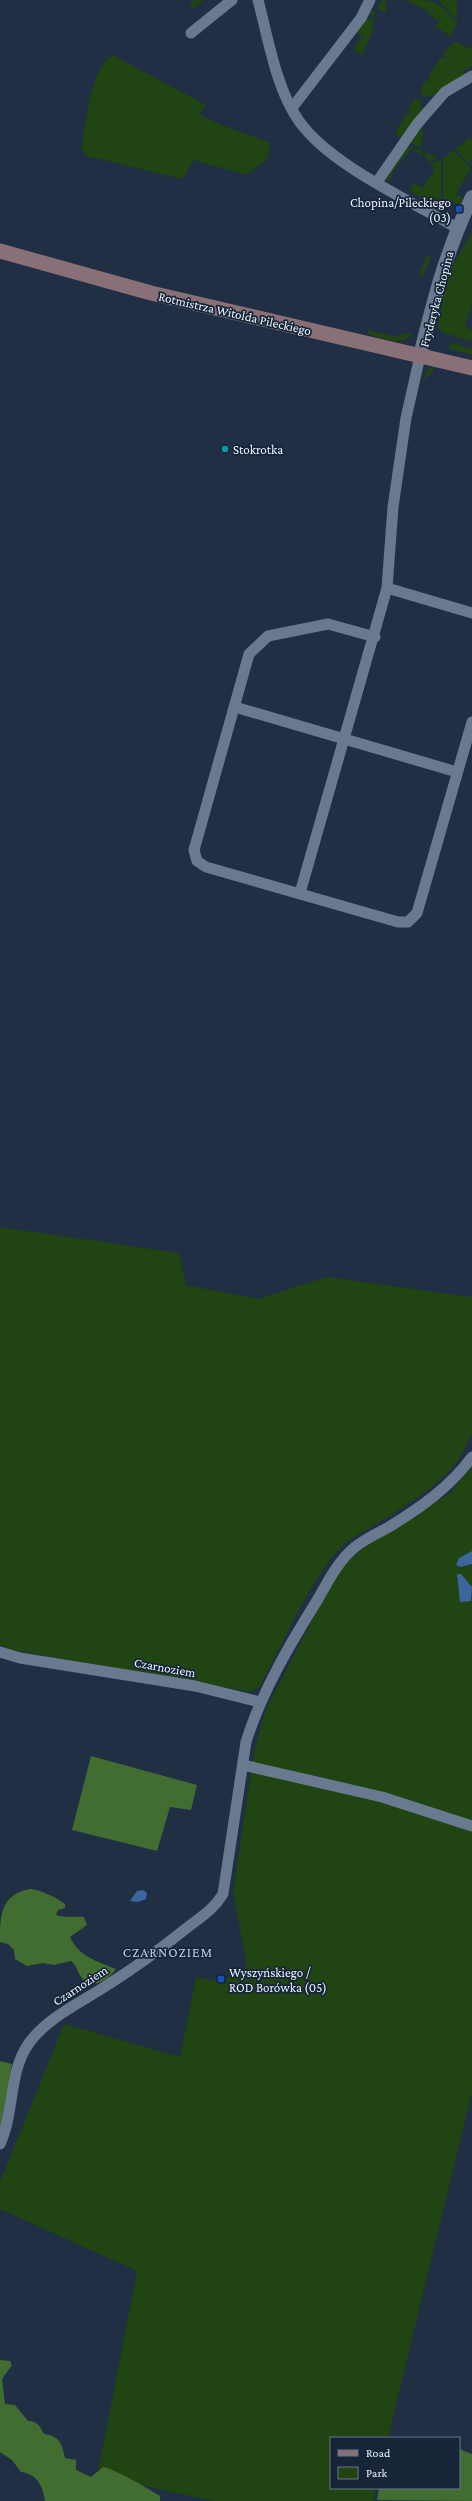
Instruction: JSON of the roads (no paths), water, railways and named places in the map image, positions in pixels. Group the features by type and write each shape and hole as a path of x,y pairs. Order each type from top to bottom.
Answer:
{"main road":[{"name":"Rotmistrza Witolda Pileckiego","path":"0,250 151,293 472,368"}],"street":[{"path":"191,33 232,0"},
{"path":"258,0 271,49 292,108 314,140 328,152 457,228"},
{"path":"292,108 361,18 370,0"},
{"path":"377,182 417,124 445,92 472,76"},
{"name":"Fryderyka Chopina","path":"420,356 438,281 457,228 472,198"},
{"path":"300,893 345,740 387,588 393,507 406,418 420,356"},
{"path":"387,588 472,613"},
{"path":"374,637 328,624 268,636 249,654 194,850 197,861 206,867 398,922 408,922 417,913 472,722"},
{"path":"235,707 457,772"},
{"path":"260,1702 293,1640 345,1558 355,1547 410,1514 443,1489 472,1457"},
{"name":"Czarnoziem","path":"0,1652 20,1658 194,1686 260,1702 246,1742 225,1882 222,1894 216,1905 110,1984 64,2011 34,2036 25,2049 16,2073 8,2123 0,2144"},
{"path":"243,1765 382,1798 472,1826"}],"water":[{"path":"472,1551 472,1564 461,1567 456,1565 459,1558"},
{"path":"457,1574 461,1574 472,1587 471,1601 460,1602"},
{"path":"143,1890 147,1893 146,1899 138,1902 130,1901 137,1891"}],"place":[{"name":"Chopina/Pileckiego (03)","path":"459,209"},
{"name":"Stokrotka","path":"225,449"},
{"name":"Wyszyńskiego / ROD Borówka (05)","path":"221,1979"}],"district":[{"name":"CZARNOZIEM","path":"168,1952"}]}
